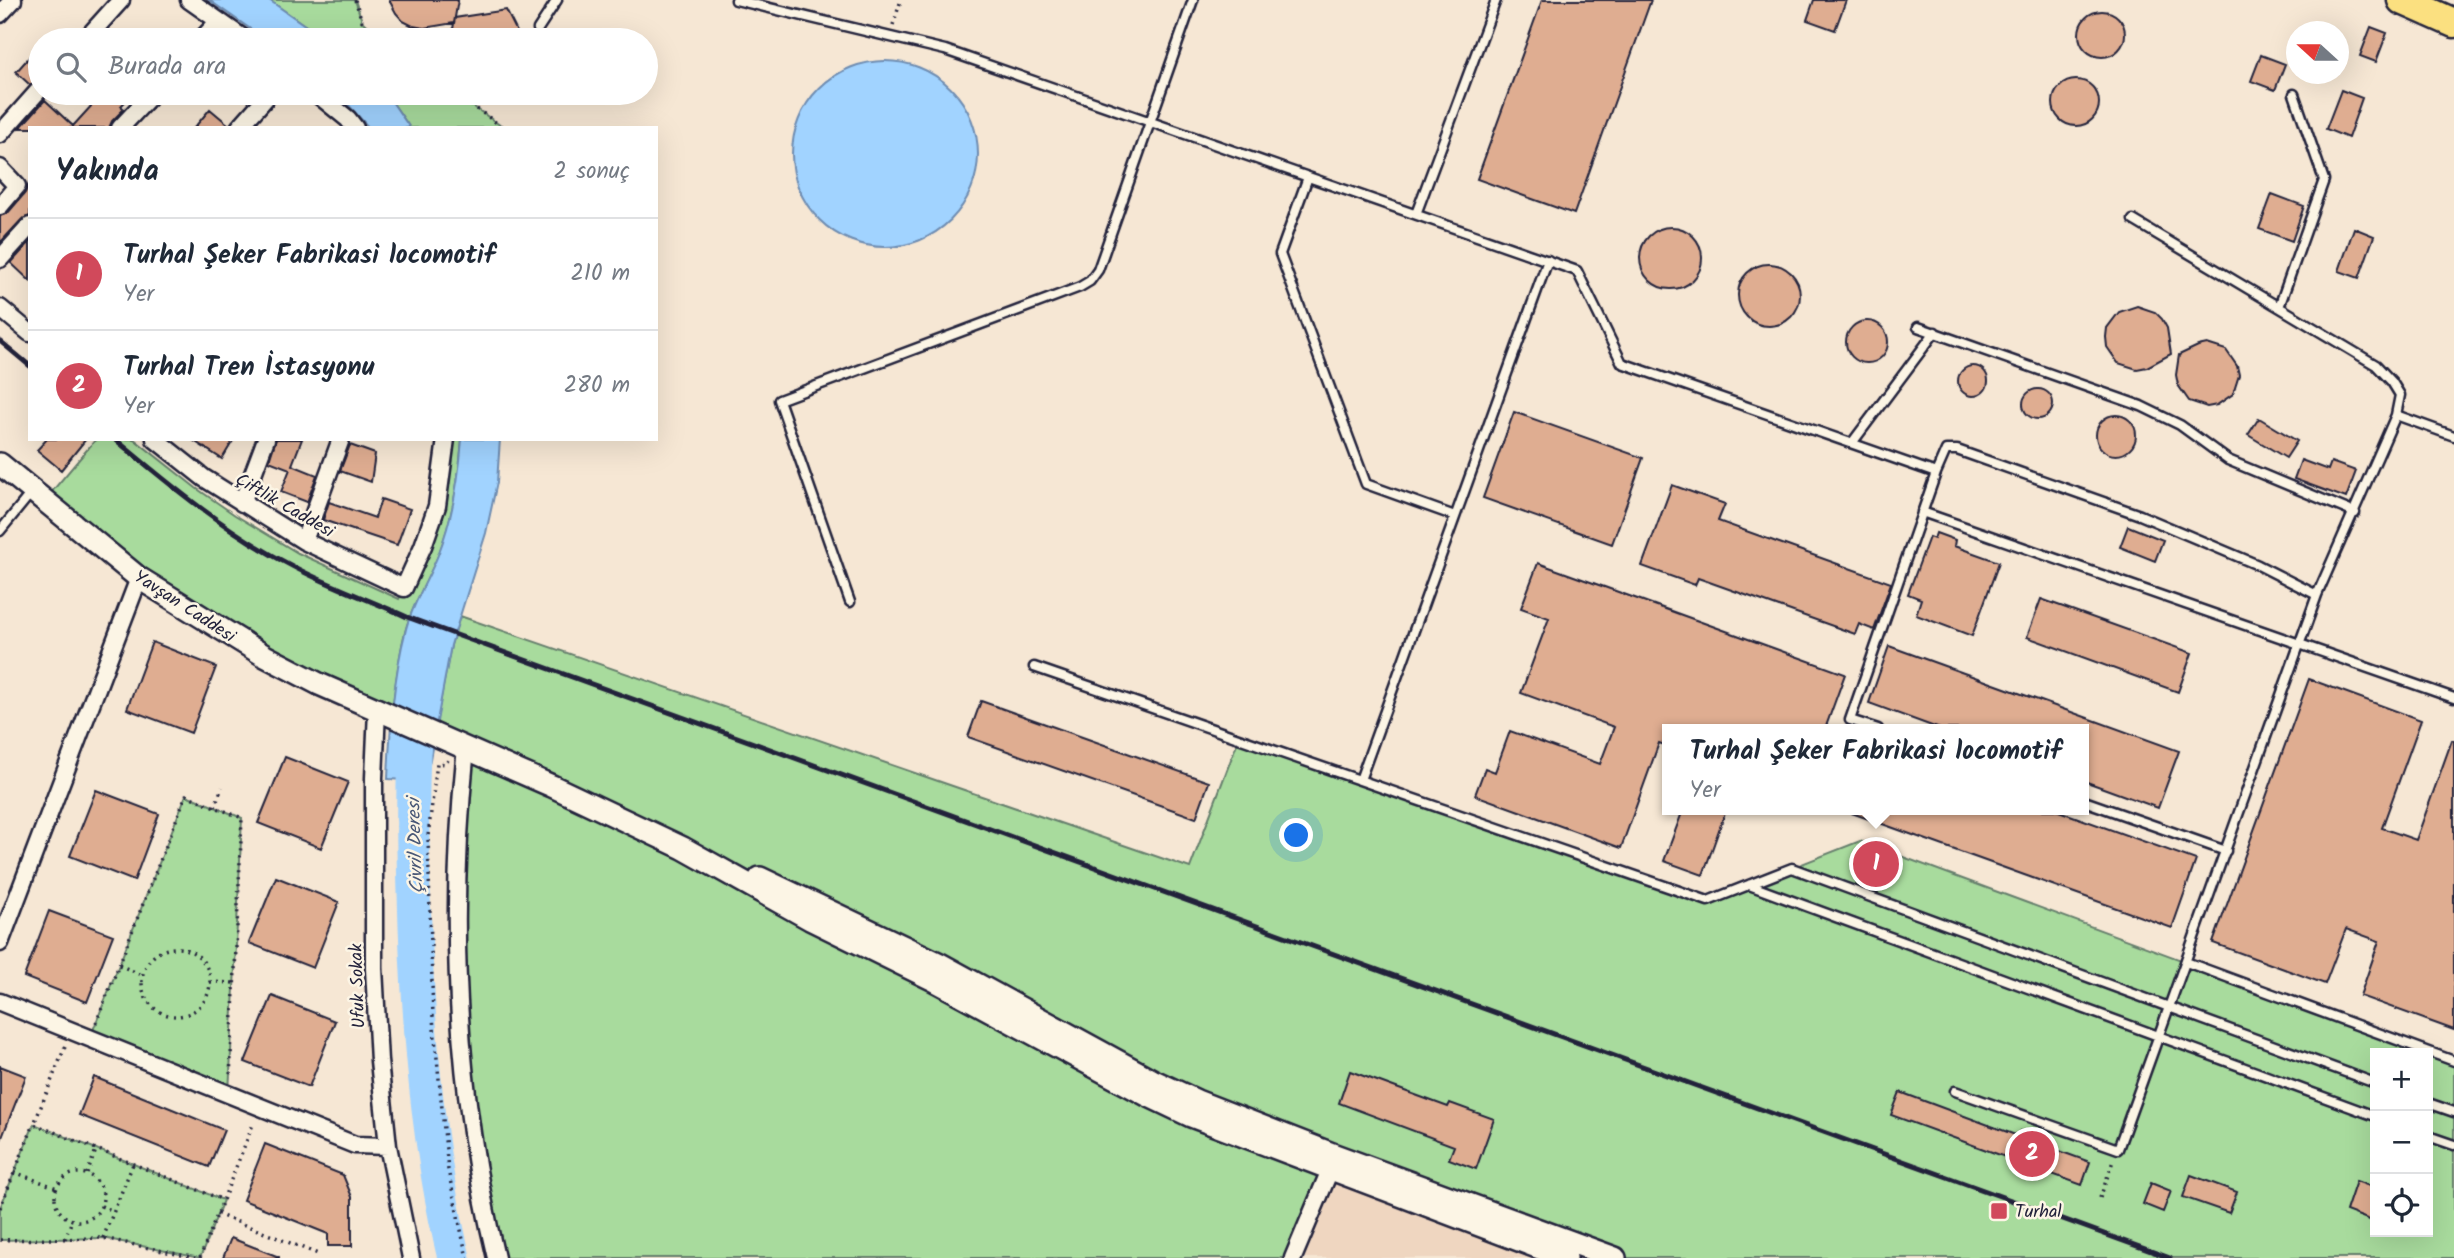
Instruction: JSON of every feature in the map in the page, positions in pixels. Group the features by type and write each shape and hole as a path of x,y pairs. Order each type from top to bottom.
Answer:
{"highway":[{"path":"2424,2 2454,4"},
{"path":"2424,2 2454,23"}],"street":[{"path":"0,14 13,0"},
{"path":"96,28 121,0"},
{"path":"189,0 229,28"},
{"path":"212,28 219,21"},
{"path":"0,134 28,102"},
{"path":"122,126 142,105"},
{"path":"241,126 259,105"},
{"path":"328,105 348,125"},
{"path":"0,168 17,186 0,206"},
{"path":"0,259 28,228"},
{"path":"0,308 28,331"},
{"name":"Çiftlik Caddesi","path":"158,441 204,478 304,541 404,588 437,506 446,441"},
{"path":"242,503 265,441"},
{"path":"304,541 340,441"},
{"name":"Yavşan Caddesi","path":"0,464 139,578 265,656 319,684 456,743 683,848"},
{"path":"0,943 139,578"},
{"name":"Ufuk Sokak","path":"384,713 374,778 374,968 379,1061 388,1146 411,1258"},
{"path":"456,743 459,812 457,965 462,1053 482,1200 496,1258"},
{"path":"683,848 749,887 932,979 1191,1116 1566,1258"},
{"path":"683,848 755,875 928,958 1152,1080 1197,1101 1615,1258"},
{"path":"0,1002 355,1145 388,1146"},
{"path":"1293,1258 1330,1170"}],"lane":[{"path":"538,28 557,0"},
{"path":"736,0 944,50 1577,271 1622,363 1936,473"},
{"path":"850,602 779,400 1090,281 1098,270 1193,0"},
{"path":"1416,214 1496,0"},
{"path":"2279,307 2324,180 2294,94"},
{"path":"1308,177 1280,254 1366,484 1455,516"},
{"path":"1955,1091 2118,1149 2318,595 2396,415 2400,395 2376,365 2133,220"},
{"path":"1360,780 1548,260"},
{"path":"1918,327 2141,406 2179,425 2228,460 2355,513"},
{"path":"1852,443 1935,332"},
{"path":"2396,415 2454,436"},
{"path":"1864,724 1850,719 1946,450 1957,450 2140,515 2258,565 2318,595"},
{"path":"0,531 33,492"},
{"path":"1923,512 2454,698"},
{"path":"1034,667 1708,901 1792,868 2370,1081"},
{"path":"2089,803 2226,851"},
{"path":"1749,884 2370,1114"},
{"path":"2186,962 2454,1060"},
{"path":"2433,1105 2454,1112"},
{"path":"2433,1138 2454,1146"}],"path":[{"path":"355,0 362,21 369,28"},
{"path":"890,37 901,0"},
{"path":"471,105 501,126"},
{"path":"437,762 428,836 433,1018 448,1170 467,1258"},
{"path":"215,807 222,788"},
{"path":"90,1038 186,795 243,818 229,1094"},
{"path":"172,948 187,950 199,957 207,968 210,982 206,996 198,1007 186,1014 172,1016 158,1011 148,1002 142,989 142,975 148,962 159,952 172,948"},
{"path":"119,965 142,975"},
{"path":"210,982 234,983"},
{"path":"0,1208 71,1031"},
{"path":"0,1240 103,1238 197,1258 260,1107"},
{"path":"34,1124 223,1200"},
{"path":"87,1174 97,1149"},
{"path":"2100,1198 2118,1149"},
{"path":"103,1238 133,1164"},
{"path":"15,1172 57,1188"},
{"path":"78,1172 87,1174 101,1187 101,1206 89,1218 72,1220 65,1216 56,1203 57,1188 61,1180 69,1175 78,1172"},
{"path":"101,1206 114,1211"},
{"path":"217,1214 318,1254"},
{"path":"65,1239 72,1220"}],"shaded area":[{"path":"1330,1170 1566,1258 1293,1258"}],"green space":[{"path":"269,0 355,0 362,21 369,28 309,28"},
{"path":"394,105 471,105 501,126 409,126"},
{"path":"94,441 137,441 196,488 298,553 399,599 423,546 446,441 462,441 451,513 438,556 407,625 391,716 265,656 44,501"},
{"path":"460,616 1190,868 1239,738 1708,901 1860,841 2419,1048 2370,1048 2370,1237 2433,1237 2433,1053 2454,1061 2454,1258 1615,1258 1335,1155 1293,1258 496,1258 462,1053 466,748 434,734 451,645"},
{"path":"186,795 242,818 229,1094 90,1038"},
{"path":"34,1124 223,1200 200,1258 103,1238 0,1240 0,1208"}],"water":[{"path":"209,0 269,0 309,28 249,28"},
{"path":"885,61 920,68 950,89 971,119 978,154 971,189 950,219 920,240 885,247 850,240 820,219 799,189 792,154 799,119 820,89 850,68"},
{"path":"349,105 394,105 409,126 367,126"},
{"path":"462,441 500,441 497,482 486,533 451,645 426,781 388,779 393,704 406,629 448,527"}],"building":[{"path":"389,0 458,0 454,23 424,28 403,21"},
{"path":"1542,0 1651,0 1574,214 1477,179"},
{"path":"1814,0 1846,0 1835,30 1807,20"},
{"path":"506,10 515,28 453,28 455,18"},
{"path":"2102,11 2118,18 2125,34 2118,50 2102,57 2086,50 2079,34 2086,18"},
{"path":"2371,27 2387,33 2376,62 2360,56"},
{"path":"2261,55 2285,64 2275,90 2251,81"},
{"path":"28,58 28,83 16,72"},
{"path":"2076,80 2092,87 2099,103 2092,119 2076,126 2060,119 2053,103 2060,87"},
{"path":"2341,90 2362,98 2348,138 2326,129"},
{"path":"41,105 50,105 73,126 20,128"},
{"path":"92,105 122,105 124,109 110,126 73,126"},
{"path":"210,109 229,125 229,126 196,126"},
{"path":"28,186 28,217 22,219 0,243 0,216 8,213"},
{"path":"2272,194 2304,206 2292,241 2259,229"},
{"path":"1671,227 1683,229 1693,236 1700,246 1700,270 1693,280 1683,287 1671,289 1659,287 1649,280 1642,270 1640,258 1642,246 1649,236 1659,229"},
{"path":"2354,228 2374,236 2359,278 2339,271"},
{"path":"28,244 28,279 11,263"},
{"path":"1769,264 1781,266 1791,273 1798,283 1798,307 1791,317 1781,324 1769,326 1757,324 1747,317 1740,307 1738,295 1740,283 1747,273 1757,266"},
{"path":"2137,306 2155,312 2162,319 2167,328 2171,354 2147,367 2137,369 2118,363 2107,347 2106,337 2107,328 2119,312"},
{"path":"1867,321 1882,327 1888,342 1882,357 1867,363 1852,357 1846,342 1852,327"},
{"path":"2207,344 2226,350 2237,366 2239,375 2233,394 2217,405 2207,407 2189,401 2178,385 2176,375 2179,355"},
{"path":"1973,366 1984,370 1988,381 1984,392 1973,396 1962,392 1958,381 1962,370"},
{"path":"2038,389 2049,393 2053,404 2049,415 2038,419 2027,415 2023,404 2027,393"},
{"path":"1514,412 1643,458 1612,544 1483,498"},
{"path":"2116,415 2130,421 2136,435 2130,449 2116,455 2102,449 2096,435 2102,421"},
{"path":"2259,418 2297,441 2286,458 2248,435"},
{"path":"45,441 84,441 61,470 37,450"},
{"path":"194,441 233,441 222,459"},
{"path":"275,441 301,441 292,465 317,475 307,502 281,492 290,469 269,461"},
{"path":"350,445 375,454 371,482 340,471"},
{"path":"2301,460 2328,470 2331,462 2356,471 2346,498 2294,479"},
{"path":"1672,485 1725,504 1718,521 1891,583 1874,630 1859,624 1855,634 1698,578 1695,585 1642,566"},
{"path":"381,499 410,509 397,545 323,520 329,502 375,518"},
{"path":"2128,526 2163,540 2155,561 2120,547"},
{"path":"1936,533 1955,540 1954,546 1999,562 1972,636 1916,615 1921,599 1908,594 1929,537 1934,539"},
{"path":"1538,563 1845,674 1827,724 1662,724 1662,744 1659,743 1621,848 1475,795 1485,768 1495,772 1510,731 1600,764 1614,727 1521,693 1549,618 1521,608"},
{"path":"2041,599 2192,653 2178,692 2027,637"},
{"path":"152,642 216,667 191,733 127,709"},
{"path":"1889,646 2179,751 2158,808 2089,783 2089,724 1926,724 1869,703"},
{"path":"2309,679 2421,720 2382,828 2416,840 2454,740 2454,1030 2360,996 2379,941 2346,929 2325,984 2213,943"},
{"path":"981,701 1209,782 1196,818 968,737"},
{"path":"285,757 348,782 321,848 258,823"},
{"path":"96,790 159,814 134,881 70,856"},
{"path":"1681,815 1724,815 1703,875 1664,861"},
{"path":"1857,815 2070,815 2196,860 2172,928"},
{"path":"276,877 339,902 313,968 249,943"},
{"path":"49,911 113,935 87,1002 24,977"},
{"path":"272,996 335,1021 309,1087 245,1062"},
{"path":"0,1066 26,1076 1,1140 0,1140"},
{"path":"1350,1071 1448,1107 1450,1103 1494,1119 1476,1169 1449,1159 1454,1146 1339,1103"},
{"path":"94,1077 224,1130 209,1167 79,1115"},
{"path":"1900,1092 2018,1136 2020,1131 2055,1144 2054,1149 2090,1162 2082,1185 1891,1115"},
{"path":"265,1144 343,1175 352,1197 352,1246 328,1246 328,1234 243,1200"},
{"path":"2191,1175 2237,1192 2229,1213 2183,1197"},
{"path":"2356,1181 2370,1186 2370,1220 2346,1211"},
{"path":"2151,1183 2171,1191 2163,1212 2143,1204"},
{"path":"231,1238 279,1257 279,1258 223,1258"}],"waterway":[{"name":"Çivril Deresi","path":"415,735 413,855 419,1010 431,1135 454,1258"}],"railway":[{"path":"0,341 28,364"},
{"path":"117,441 246,540 308,574 407,617 2170,1258"}],"place":[{"name":"Turhal Şeker Fabrikasi locomotif","path":"1876,864"},
{"name":"Turhal Tren İstasyonu","path":"2032,1154"},
{"name":"Turhal","path":"1999,1211"}]}
